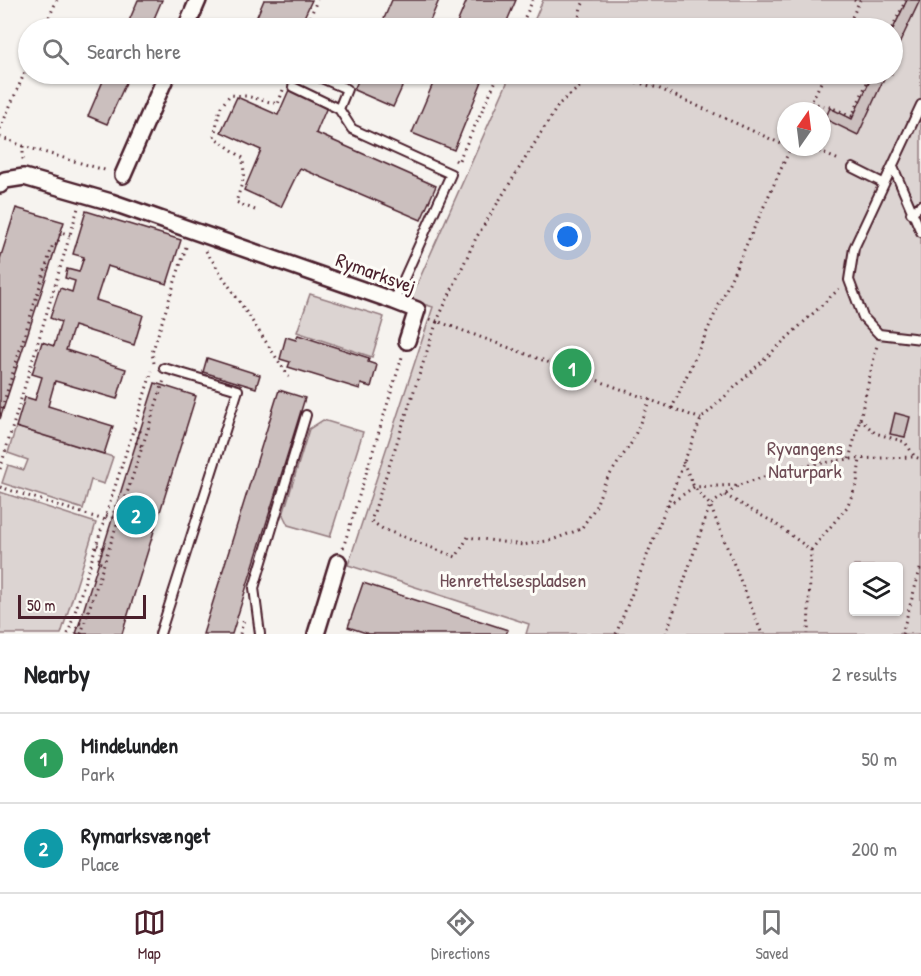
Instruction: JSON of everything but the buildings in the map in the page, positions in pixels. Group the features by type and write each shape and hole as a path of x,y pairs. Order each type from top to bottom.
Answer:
{"street":[{"path":"190,18 198,0"},
{"path":"123,176 162,84"},
{"name":"Rymarksvej","path":"0,185 5,180 24,177 111,202 394,301 417,310 407,340"},
{"path":"316,634 338,562"}],"lane":[{"path":"335,84 346,89 339,109"},
{"path":"290,85 339,109 352,129 451,174 394,301"},
{"path":"921,105 854,248 849,280 862,317 879,334 921,339"},
{"path":"893,167 921,232"},
{"path":"853,168 883,183"},
{"path":"911,213 921,205"},
{"path":"160,634 238,390 164,368"},
{"path":"260,634 254,588 306,415"}],"path":[{"path":"49,18 57,0"},
{"path":"310,18 317,0"},
{"path":"525,18 533,0"},
{"path":"579,18 585,0"},
{"path":"852,18 860,1 854,0"},
{"path":"897,18 906,0"},
{"path":"0,129 20,84"},
{"path":"449,158 458,162 494,84"},
{"path":"583,84 559,104 482,229 437,321 371,521 383,529 456,557 468,537 523,545 552,540 581,529 595,508 605,482 632,442 650,399"},
{"path":"643,84 658,88 777,142"},
{"path":"811,102 820,84"},
{"path":"831,107 852,116 867,84"},
{"path":"255,210 236,202 244,177 243,158 214,137 220,108 230,95 246,96 278,104 290,85"},
{"path":"0,137 123,176"},
{"path":"672,408 785,156"},
{"path":"829,156 839,160"},
{"path":"0,469 82,195"},
{"path":"0,414 53,244 57,245 61,232 70,235"},
{"path":"198,232 206,254 289,377"},
{"path":"68,634 154,365 152,353 198,232"},
{"path":"616,634 701,419 849,280"},
{"path":"437,321 701,419"},
{"path":"849,459 879,334"},
{"path":"338,562 407,340"},
{"path":"81,634 163,380"},
{"path":"860,419 874,433 905,442 915,457"},
{"path":"134,429 140,431 136,444 142,446"},
{"path":"666,506 694,487 739,485 791,468 849,459 915,457 921,459"},
{"path":"808,634 811,550 847,507 857,483 860,459"},
{"path":"683,461 694,487 710,505 762,634"},
{"path":"666,634 710,505 739,485"},
{"path":"0,487 105,518 112,518 116,505 122,507"},
{"path":"725,495 773,522 811,550"},
{"path":"96,545 103,547 98,562 104,564"},
{"path":"902,634 921,566"},
{"path":"76,634 79,623 84,624"}],"green space":[{"path":"543,0 921,0 921,634 526,634 529,624 348,565 433,307 410,300 507,84 903,84 903,18 535,18"},
{"path":"310,294 384,317 372,357 297,332"},
{"path":"323,420 363,432 330,537 288,525 283,515 309,429"},
{"path":"16,427 113,457 104,484 91,480 83,509 2,483 8,465 24,470 28,460 8,453"},
{"path":"0,492 96,523 61,634 0,634"}],"place":[{"name":"Mindelunden","path":"572,368"},
{"name":"Rymarksvænget","path":"136,515"}],"park label":[{"name":"Ryvangens Naturpark","path":"805,460"},
{"name":"Henrettelsespladsen","path":"513,580"}]}
